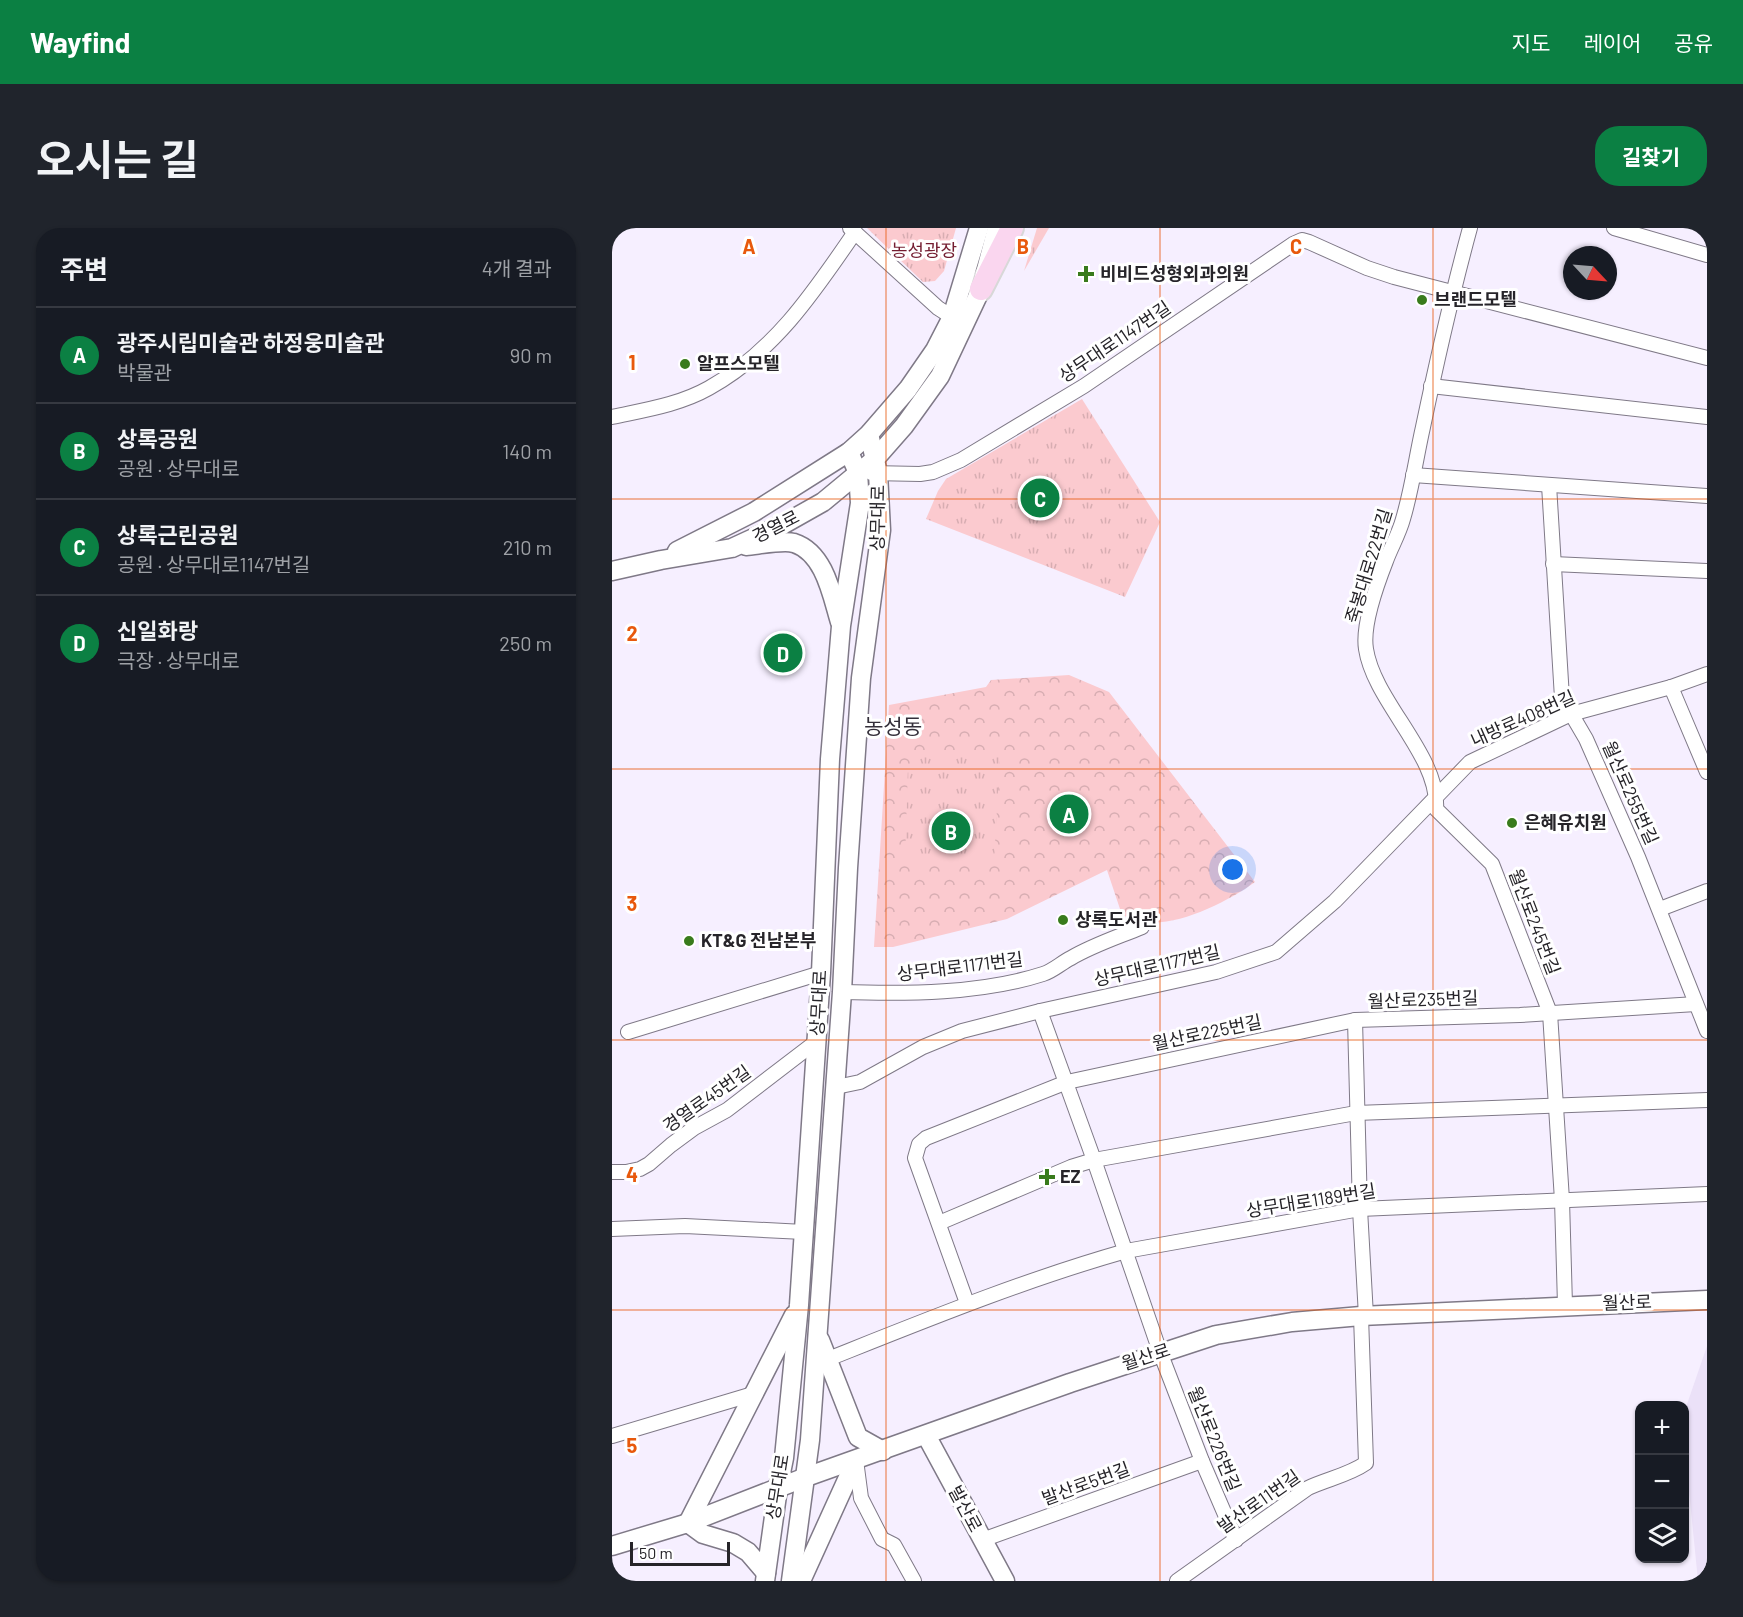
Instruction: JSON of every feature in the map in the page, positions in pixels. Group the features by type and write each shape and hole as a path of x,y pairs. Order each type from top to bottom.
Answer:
{"main road":[{"path":"981,289 1012,228"}],"street":[{"path":"952,317 968,228"},
{"path":"849,452 869,434 908,389 935,350 952,317 980,228"},
{"name":"상무대로","path":"877,466 940,376 981,289 997,228"},
{"name":"죽봉대로22번길","path":"1437,795 1433,780 1374,672 1366,650 1366,633 1385,562 1403,521 1431,386 1470,228"},
{"path":"1614,228 1707,255"},
{"path":"612,417 684,399 708,388 750,360 785,327 802,306 852,230 938,308 952,317"},
{"name":"상무대로1147번길","path":"877,466 920,474 933,472 961,460 1084,386 1302,240 1367,268 1453,291"},
{"path":"1453,291 1707,358"},
{"path":"1431,386 1707,417"},
{"name":"상무대로","path":"791,1581 806,1477 818,1333 843,992 848,868 861,678 880,530 877,466 869,434"},
{"name":"상무대로","path":"766,1577 777,1488 784,1458 799,1305 821,973 830,759 841,626 860,503 858,473 849,452"},
{"name":"경열로","path":"661,560 754,512 849,452"},
{"name":"경열로","path":"612,571 732,548 784,524 823,502 858,473 877,466"},
{"path":"1413,475 1707,496"},
{"name":"월산로255번길","path":"1549,485 1562,698 1586,738 1660,909 1707,1031"},
{"path":"732,548 793,543 814,556 826,579 841,626"},
{"path":"1553,564 1707,571"},
{"name":"내방로408번길","path":"1437,795 1470,762 1570,714 1671,687 1707,674"},
{"path":"1671,687 1707,772"},
{"name":"상무대로1177번길","path":"836,1088 860,1082 943,1038 989,1022 1216,972 1276,952 1335,901 1437,795"},
{"name":"월산로245번길","path":"1437,795 1436,809 1492,864 1550,1012 1562,1200 1565,1305"},
{"path":"1660,909 1707,891"},
{"name":"상무대로1171번길","path":"843,992 887,993 946,990 1006,983 1046,973 1070,958 1142,927"},
{"path":"628,1032 821,973"},
{"path":"1550,1012 1696,1004"},
{"path":"1040,1011 1160,1352"},
{"name":"월산로235번길","path":"1366,1463 1364,1316 1354,1020 1550,1012"},
{"name":"월산로225번길","path":"939,1223 915,1158 919,1144 926,1138 1066,1082 1354,1020"},
{"name":"경열로45번길","path":"612,1172 640,1169 649,1164 694,1128 727,1110 817,1041"},
{"path":"967,1303 939,1223 1071,1167 1094,1160 1356,1113 1707,1100"},
{"name":"상무대로1189번길","path":"828,1359 967,1303 1126,1251 1360,1209 1707,1194"},
{"path":"612,1229 686,1226 804,1232"},
{"name":"월산로","path":"612,1546 688,1523 806,1477 1208,1337 1292,1322 1364,1316 1707,1300"},
{"path":"766,1577 748,1552 733,1542 703,1534 688,1523 799,1305"},
{"path":"818,1333 858,1437 883,1451"},
{"name":"월산로226번길","path":"1160,1352 1202,1461 1236,1539"},
{"path":"612,1436 753,1394"},
{"name":"발산로","path":"926,1435 1005,1581"},
{"path":"801,1581 856,1460"},
{"path":"856,1460 861,1498 882,1539 894,1545 914,1581"},
{"name":"발산로5번길","path":"982,1540 1202,1461"},
{"name":"발산로11번길","path":"1177,1581 1308,1488 1366,1463"}],"shaded area":[{"path":"1707,1346 1707,1581 1698,1581 1689,1491 1688,1401"}],"green space":[{"name":"농성광장","path":"867,228 956,228 944,271 935,281 923,282"},
{"path":"1037,228 1049,228 1024,271"},
{"path":"1082,399 1160,522 1125,597 926,519 946,479"},
{"path":"1069,675 1109,692 1255,882 1231,897 1187,917 1172,921 1145,922 1122,915 1107,870 1007,919 893,947 874,947 889,705 986,687 991,680"},
{"path":"919,756 1000,756 994,862 905,860 908,766"}],"place":[{"name":"비비드성형외과의원","path":"1086,274"},
{"name":"브랜드모텔","path":"1422,300"},
{"name":"알프스모텔","path":"685,364"},
{"name":"상록근린공원","path":"1040,498"},
{"name":"신일화랑","path":"783,653"},
{"name":"광주시립미술관 하정웅미술관","path":"1069,814"},
{"name":"은혜유치원","path":"1512,823"},
{"name":"상록공원","path":"951,831"},
{"name":"상록도서관","path":"1063,920"},
{"name":"KT&G 전남본부","path":"689,941"},
{"name":"EZ","path":"1047,1177"}],"district":[{"name":"농성동","path":"893,727"}]}
